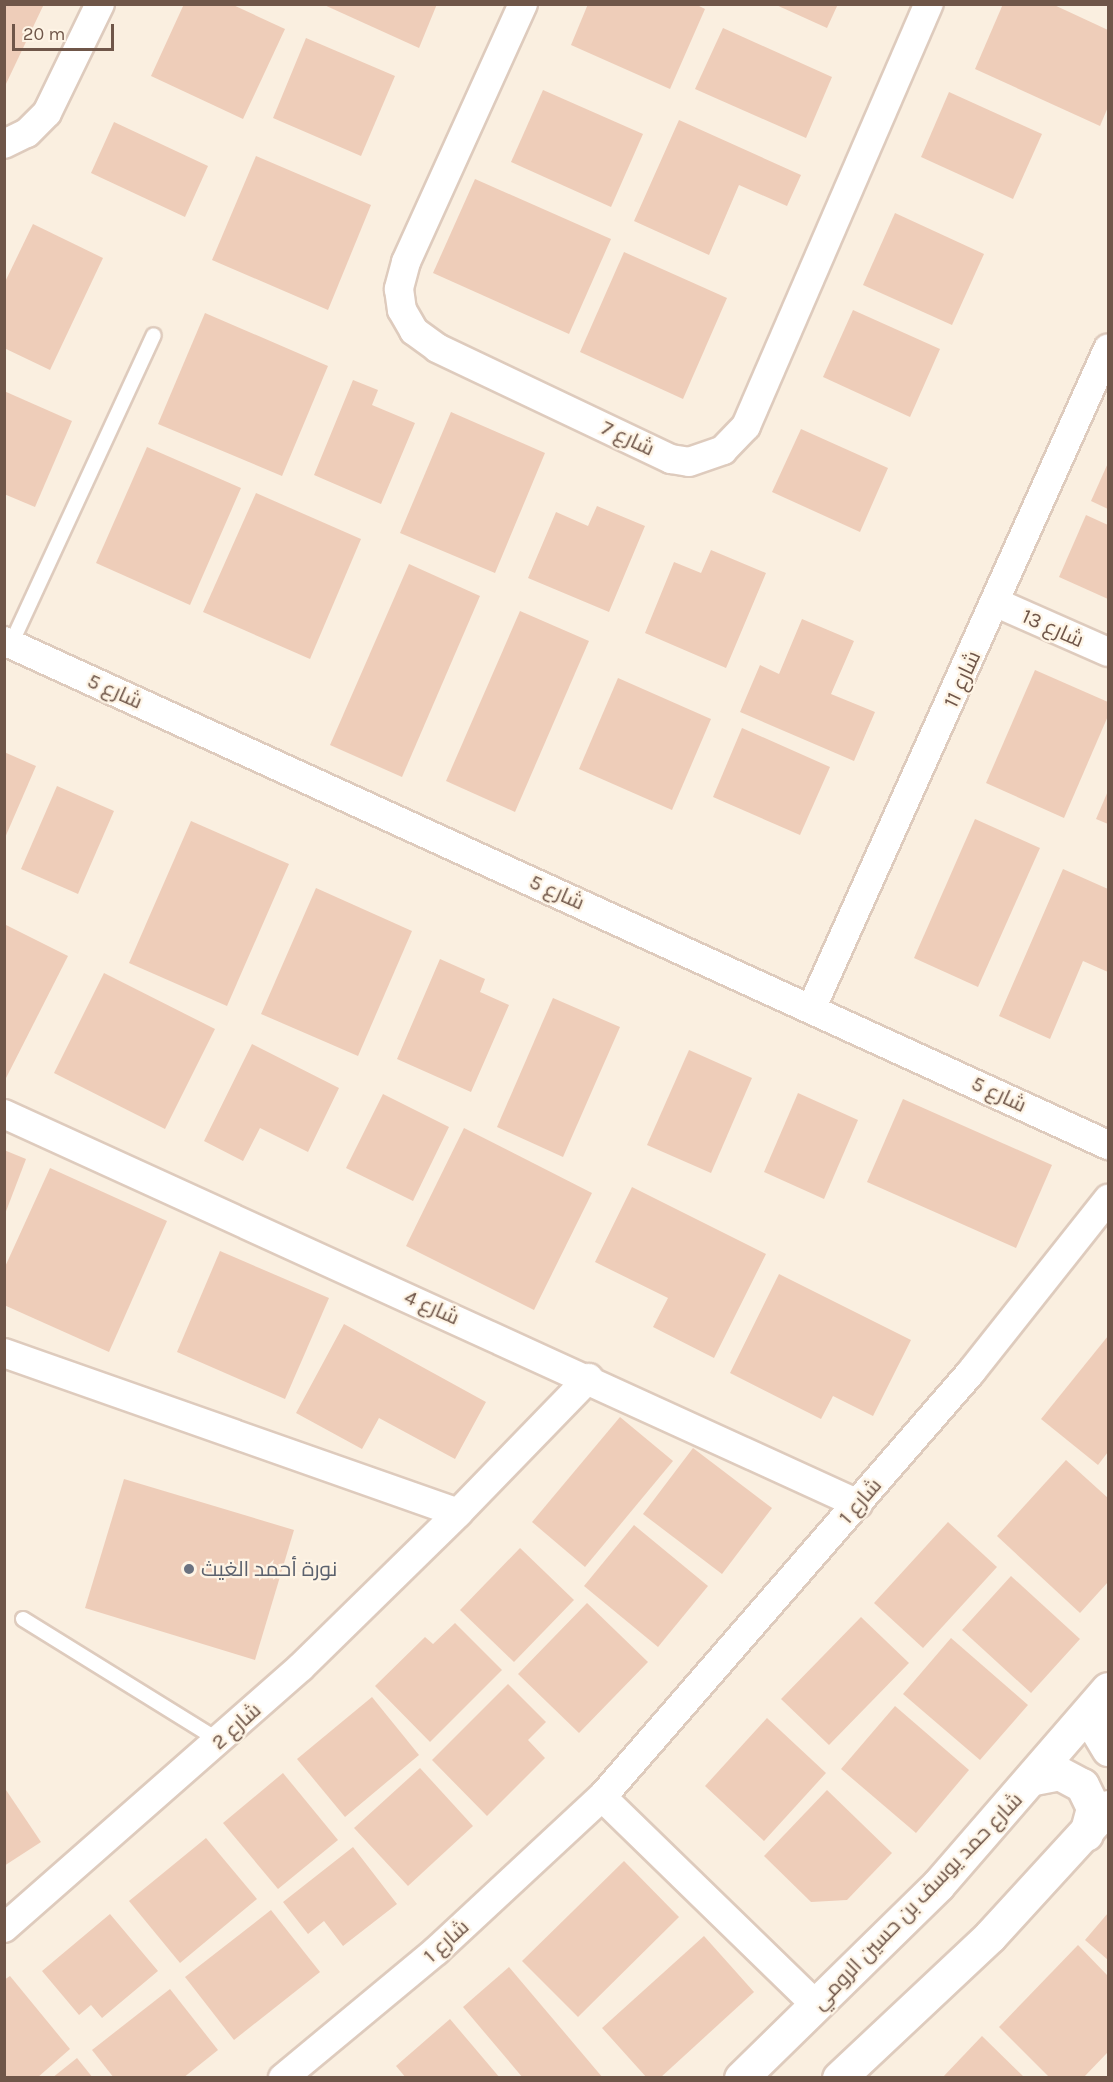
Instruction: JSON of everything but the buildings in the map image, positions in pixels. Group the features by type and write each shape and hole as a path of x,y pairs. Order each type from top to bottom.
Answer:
{"street":[{"path":"4,144 27,133 47,113 100,4"},
{"name":"شارع 7","path":"523,4 406,262 399,289 402,310 414,331 437,348 671,459 689,462 723,450 746,426 929,4"},
{"name":"شارع 11","path":"812,1007 997,603 1108,349"},
{"name":"شارع 13","path":"997,603 1108,652"},
{"name":"شارع 5","path":"8,643 812,1007 1108,1145"},
{"name":"شارع 4","path":"4,1114 589,1378 858,1504"},
{"name":"شارع 1","path":"284,2078 436,1951 602,1797 858,1504 1029,1302 1108,1199"},
{"path":"4,1353 459,1513"},
{"name":"شارع 2","path":"4,1928 220,1741 459,1513 589,1378"},
{"path":"1105,1693 1095,1714 1095,1727 1108,1749"},
{"name":"شارع حمد يوسف بن حسين الرومي","path":"741,2078 938,1886 1034,1778 1105,1693"},
{"path":"1034,1778 1059,1773 1082,1785 1092,1808 1086,1834"},
{"path":"602,1797 817,2006"},
{"path":"839,2078 990,1936 1086,1834 1108,1807"}],"lane":[{"path":"8,643 154,335"},
{"path":"23,1619 220,1741"}],"place":[{"name":"نورة أحمد الغيث","path":"189,1569"}]}
